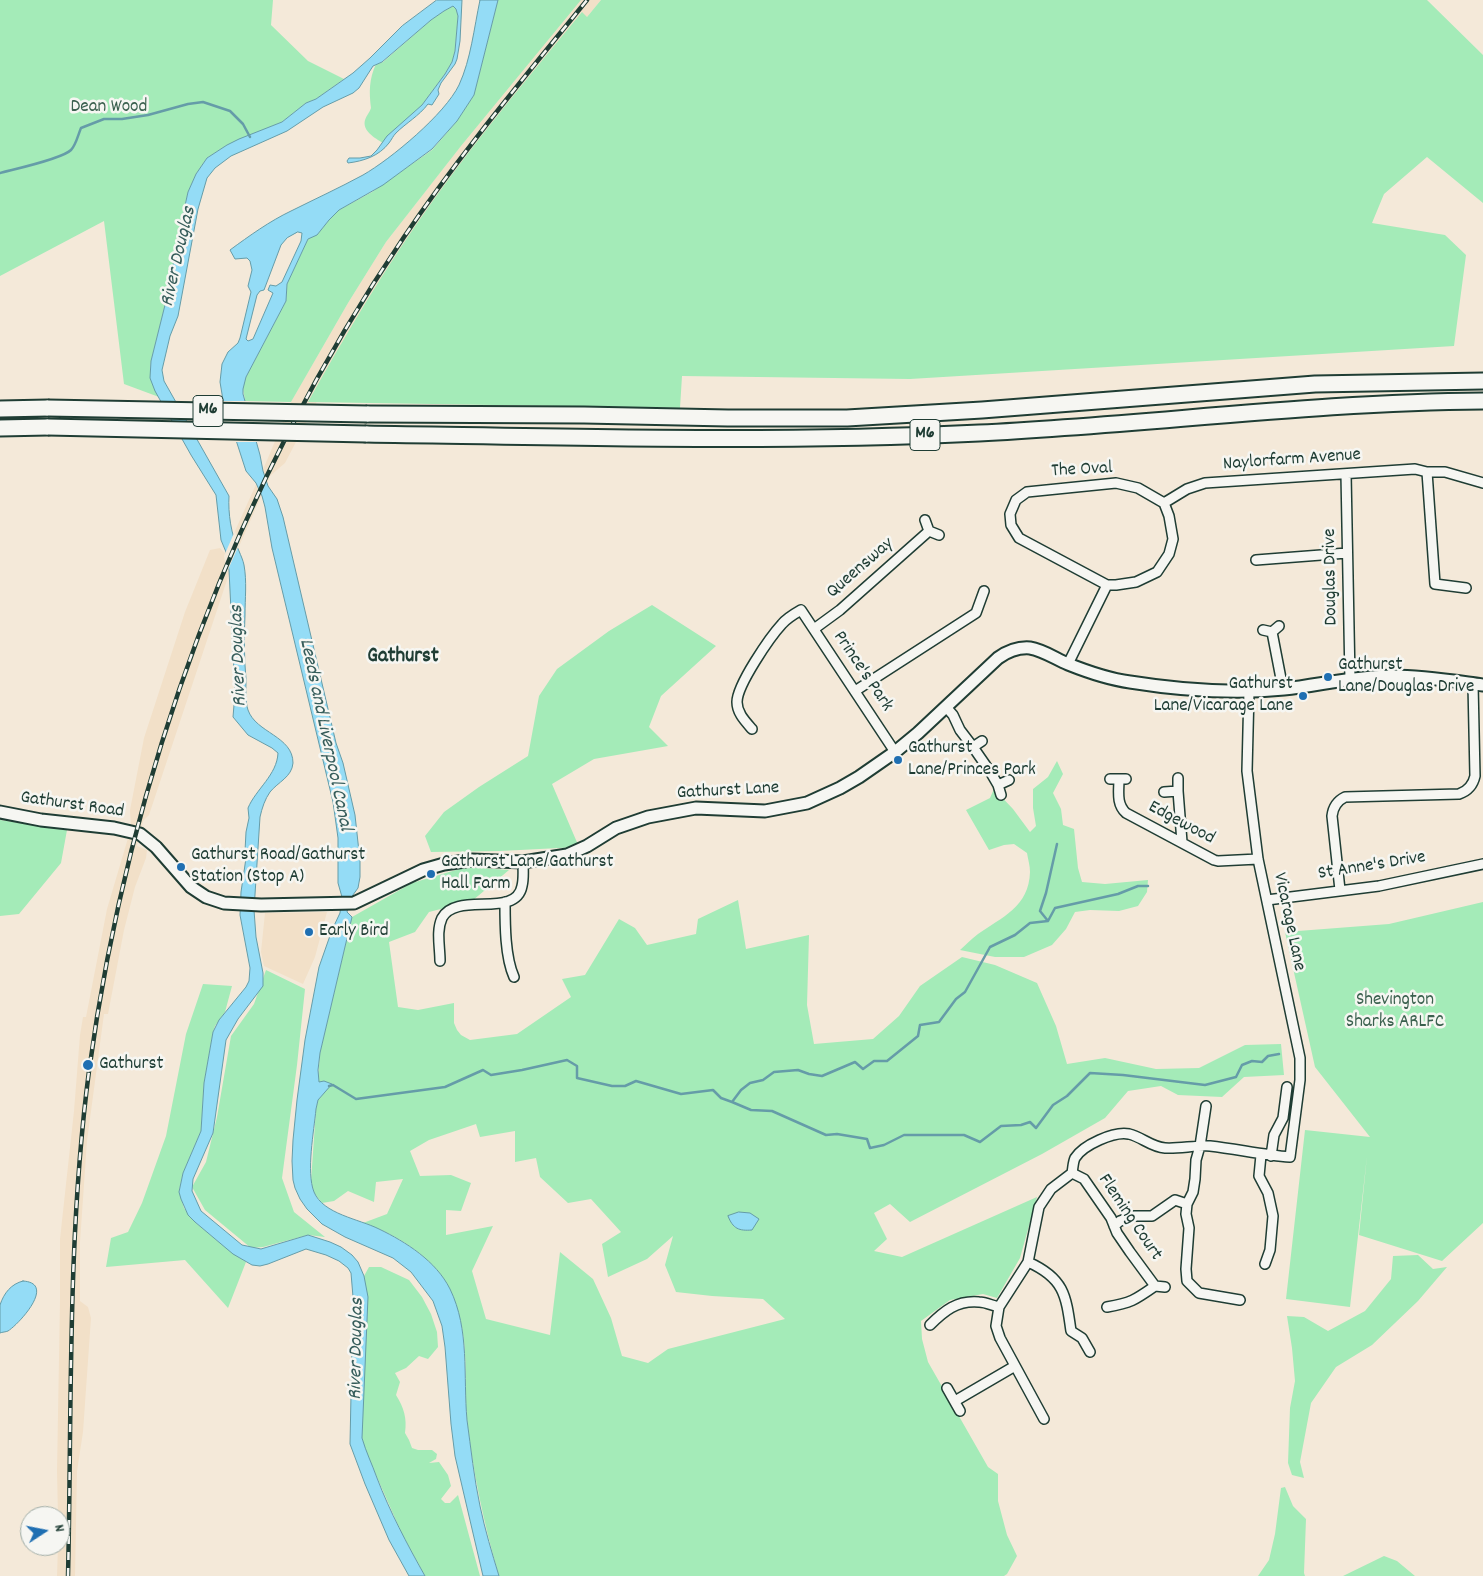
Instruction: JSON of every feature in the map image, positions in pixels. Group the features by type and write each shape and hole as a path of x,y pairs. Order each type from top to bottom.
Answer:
{"highway":[{"name":"M6","path":"0,409 48,408 367,414 847,418 982,410 1315,384 1483,381"},
{"name":"M6","path":"0,428 820,439 980,433 1372,404 1483,400"}],"main road":[{"name":"Gathurst Lane","path":"140,834 156,847 184,880 198,892 214,900 235,904 261,905 343,904 362,901 423,870 444,864 472,860 523,862 567,855 624,825 648,817 696,808 765,812 806,803 840,788 895,752 992,663 1004,653 1012,650 1032,649 1100,676 1126,682 1176,688 1249,691 1283,689 1371,676 1413,676 1478,685"},
{"name":"Gathurst Road","path":"0,812 41,820 114,828 140,834"}],"street":[{"name":"Naylorfarm Avenue","path":"1164,503 1187,489 1204,483 1415,469 1427,472 1445,472 1483,483"},
{"path":"1427,472 1435,584 1466,588"},
{"name":"Douglas Drive","path":"1346,474 1350,679"},
{"name":"The Oval","path":"1107,585 1019,538 1013,530 1010,519 1011,509 1016,500 1032,490 1116,483 1138,488 1164,503"},
{"path":"1068,664 1107,585 1136,582 1157,572 1162,567 1169,554 1173,540 1169,516 1164,503"},
{"path":"925,520 929,531 939,535"},
{"name":"Queensway","path":"814,629 840,610 929,531"},
{"path":"1256,560 1347,553"},
{"path":"855,691 976,612 984,591"},
{"name":"Prince's Park","path":"752,729 738,711 738,695 741,686 769,640 782,623 801,610 895,752"},
{"path":"1271,629 1283,689"},
{"path":"1340,890 1332,816 1333,808 1338,801 1345,797 1459,794 1470,787 1475,776 1478,685"},
{"name":"Vicarage Lane","path":"1249,691 1247,771 1258,859 1300,1058 1300,1080 1290,1158 1270,1156"},
{"path":"946,707 954,715 960,730 991,773 1001,795"},
{"path":"973,747 982,742"},
{"path":"1178,778 1182,842"},
{"name":"Edgewood","path":"1118,779 1119,802 1123,810 1218,861 1258,859"},
{"path":"998,785 1009,780"},
{"path":"1164,792 1178,791"},
{"path":"440,960 439,928 443,917 448,911 456,907 505,902 516,897 522,887 523,862"},
{"name":"St Anne's Drive","path":"1267,900 1379,886 1483,864"},
{"path":"505,902 508,956 514,978"},
{"path":"1044,1419 1000,1338 996,1326 999,1307 1028,1262 1039,1207 1051,1189 1072,1173 1075,1159 1083,1149 1107,1137 1118,1134 1129,1134 1156,1147 1208,1146 1270,1156 1274,1136 1283,1118 1286,1087"},
{"path":"1206,1106 1196,1160 1196,1179 1193,1192 1187,1204 1186,1214 1190,1228 1186,1269 1187,1281 1199,1293 1240,1300"},
{"path":"1261,1155 1259,1176 1272,1192 1273,1216 1270,1250 1265,1264"},
{"name":"Fleming Court","path":"1072,1173 1084,1179 1111,1218 1130,1252 1155,1286"},
{"path":"1114,1226 1120,1221 1134,1216 1152,1216 1175,1200 1187,1204"},
{"path":"1028,1262 1041,1268 1057,1280 1074,1314 1071,1331 1082,1338 1090,1352"},
{"path":"1178,1285 1187,1281"},
{"path":"1107,1307 1135,1300 1155,1286 1165,1287"},
{"path":"930,1325 946,1310 959,1304 980,1302 999,1307"},
{"path":"955,1401 1015,1366"},
{"path":"948,1388 960,1411"}],"shaded area":[{"path":"581,0 601,0 346,346 285,463 270,476 230,567 149,815 143,821 137,846 147,850 146,858 135,887 124,930 108,1014 104,1014 87,1141 80,1242 80,1301 88,1307 91,1318 83,1432 77,1471 75,1576 57,1576 58,1556 70,1556 70,1506 58,1506 60,1239 80,1035 83,1017 86,1017 107,909 131,828 130,810 144,738 185,612 210,550 220,548 225,553 292,400 348,303 386,242 461,146"},
{"path":"327,912 315,957 303,984 264,966 261,952 265,913"}],"green space":[{"name":"Dean Wood","path":"0,0 273,0 271,25 308,61 344,79 316,99 306,103 282,122 227,145 207,158 196,174 188,192 167,297 151,361 150,371 152,380 159,397 124,384 104,221 0,276"},
{"path":"498,0 581,0 461,146 386,242 348,303 291,402 245,401 243,388 246,377 286,301 287,284 307,241 310,237 317,235 339,210 372,192 432,150 457,121 474,95"},
{"path":"601,0 1427,0 1483,55 1483,203 1427,157 1384,194 1372,223 1445,235 1466,255 1454,346 910,379 682,376 680,408 308,402 383,275 450,177 582,12 587,17"},
{"path":"453,6 458,16 455,51 452,62 422,105 397,127 383,143 365,128 366,118 371,108 370,86 376,64 383,62 431,20"},
{"path":"652,605 716,646 661,696 649,727 668,746 594,759 552,784 579,847 431,852 425,836 444,812 528,756 539,696 557,669 609,631"},
{"path":"1057,761 1063,774 1053,793 1061,809 1063,825 1074,829 1078,868 1082,882 1105,884 1148,880 1147,892 1138,906 1119,911 1090,910 1075,912 1066,929 1052,945 1024,957 995,957 960,950 975,936 1013,910 1025,894 1030,872 1027,853 1014,844 989,850 966,810 990,798 994,789 1013,809 1030,832 1036,826 1033,808 1033,789 1048,777"},
{"path":"0,820 67,830 61,863 19,914 0,916"},
{"path":"466,867 509,870 472,901 429,912 415,932 389,942 398,1007 418,1010 454,1003 454,1023 457,1030 461,1035 470,1040 517,1034 571,997 562,979 585,975 619,919 635,928 647,945 696,934 698,919 738,900 746,949 809,935 807,1005 814,1044 873,1039 899,1016 920,986 962,957 995,965 1037,983 1056,1026 1067,1064 1105,1058 1156,1069 1199,1068 1245,1045 1281,1044 1284,1075 1244,1077 1222,1097 1178,1095 1161,1086 1128,1091 1105,1118 1042,1154 910,1222 890,1204 874,1213 887,1239 874,1251 902,1257 1037,1197 1020,1258 997,1298 983,1294 950,1300 921,1321 922,1339 928,1362 988,1467 998,1474 998,1501 1007,1535 1017,1556 1007,1574 1004,1576 499,1576 484,1518 472,1459 466,1408 464,1339 453,1298 442,1277 423,1256 400,1240 363,1223 387,1214 403,1179 376,1182 374,1202 348,1191 334,1201 322,1203 314,1193 311,1181 316,1109 318,1100 326,1090 319,1083 318,1078 320,1053 352,917 412,883","holes":["476,1124 480,1137 515,1131 515,1162 536,1158 540,1177 568,1203 591,1199 621,1232 602,1244 608,1277 647,1259 673,1236 665,1265 676,1292 763,1299 785,1319 668,1349 648,1363 622,1356 611,1318 593,1279 560,1252 550,1335 486,1319 472,1271 493,1226 446,1235 446,1210 461,1211 471,1183 451,1175 420,1176 410,1151 429,1140"]},
{"name":"Shevington Sharks ARLFC","path":"1483,902 1483,1223 1442,1261 1359,1235 1367,1156 1350,1307 1286,1299 1305,1130 1370,1137 1315,1067 1285,932 1389,924"},
{"path":"266,970 305,989 282,1178 294,1212 325,1237 308,1235 263,1247 251,1248 205,1210 192,1187 206,1162 217,1117 231,1036 254,1004"},
{"path":"203,984 232,986 225,1012 213,1032 204,1083 201,1131 183,1173 179,1191 184,1208 195,1222 246,1262 228,1308 185,1260 106,1267 111,1238 128,1232 142,1203 166,1136 186,1034"},
{"path":"1418,1255 1433,1269 1447,1267 1418,1301 1372,1345 1336,1367 1311,1403 1300,1462 1304,1478 1292,1475 1288,1463 1290,1408 1295,1381 1287,1316 1304,1317 1328,1331 1365,1311 1391,1279 1393,1256"},
{"path":"369,1267 381,1267 409,1280 422,1297 431,1314 437,1332 438,1347 428,1359 419,1356 406,1368 395,1373 400,1382 396,1395 404,1413 405,1433 412,1448 432,1450 437,1454 436,1459 429,1463 439,1462 448,1475 451,1486 441,1499 445,1503 450,1503 458,1495 480,1576 425,1576 402,1534 365,1450 362,1438 364,1276"},
{"path":"1285,1487 1293,1506 1306,1519 1305,1576 1258,1576 1269,1560 1275,1534 1281,1488"},
{"path":"1384,1556 1397,1561 1415,1576 1343,1576"}],"water":[{"name":"River Douglas","path":"437,0 462,0 457,59 441,83 438,90 439,94 432,105 428,104 396,133 385,148 371,157 360,161 348,163 347,161 349,158 371,156 387,136 422,105 445,74 452,62 455,51 458,16 453,6 431,20 382,62 373,66 359,88 353,93 323,107 287,131 231,156 215,168 207,178 198,209 178,316 170,336 162,370 164,381 229,496 232,531 245,571 244,631 248,710 258,724 281,740 287,747 293,763 287,776 268,795 260,817 254,910 256,937 263,973 263,986 238,1019 226,1040 213,1133 193,1179 192,1191 201,1211 242,1245 261,1249 308,1235 341,1247 358,1262 364,1276 368,1297 362,1438 387,1503 425,1576 409,1576 389,1540 350,1444 353,1297 351,1273 339,1261 306,1249 268,1264 252,1265 233,1254 188,1215 179,1192 183,1173 201,1131 204,1083 213,1032 219,1020 249,981 250,968 240,915 246,858 246,832 249,818 248,808 274,768 278,753 248,735 233,717 235,693 229,570 226,552 221,540 216,495 191,455 155,391 150,378 151,361 167,297 188,192 196,174 207,158 239,139 282,122 306,103 316,99 353,73 402,26"},
{"name":"Leeds and Liverpool Canal","path":"480,0 498,0 474,95 457,121 432,149 383,185 339,210 317,235 308,239 287,284 286,301 246,377 243,394 263,471 268,486 277,499 283,517 336,743 343,763 355,815 360,861 358,888 350,899 347,912 352,917 320,1053 319,1082 324,1081 332,1084 318,1100 316,1109 311,1151 312,1184 314,1192 325,1206 342,1215 371,1225 410,1246 429,1261 450,1289 461,1321 467,1420 476,1485 484,1524 499,1576 483,1576 455,1456 445,1347 442,1326 433,1301 411,1272 393,1258 345,1237 322,1224 300,1199 293,1180 293,1140 305,1040 319,967 340,913 342,897 338,883 338,838 333,802 272,548 265,507 256,483 246,471 223,400 220,382 222,364 228,352 238,343 240,338 251,292 248,286 252,270 250,261 247,258 235,259 230,250 275,219 375,168 430,122 452,97 459,85 469,54","holes":["298,232 302,233 301,241 282,282 276,286 270,285 268,290 273,293 253,339 248,341 246,339 257,295 260,291 264,290 281,245 287,238"]},
{"path":"739,1212 750,1213 759,1219 752,1230 743,1230 732,1224 728,1216"},
{"path":"23,1281 33,1283 37,1289 36,1296 27,1313 20,1321 8,1331 0,1333 0,1305 6,1293"}],"pier":[{"path":"220,401 248,401 259,442 233,442"},
{"path":"235,531 239,545 227,572 224,556"}],"waterway":[{"path":"0,173 49,160 66,153 71,150 81,128 104,119 122,119 148,115 188,104 203,102 230,111 243,124 250,137"},
{"path":"1057,844 1040,911 1048,921 1055,908 1118,894 1138,886 1148,886"},
{"path":"329,1086 333,1085 356,1099 445,1087 483,1070 491,1075 567,1060 577,1066 577,1078 612,1086 625,1086 636,1081 681,1094 713,1090 721,1098 732,1102 741,1090 750,1083 763,1080 774,1072 798,1070 822,1076 855,1062 863,1069 874,1061 887,1061 918,1036 920,1025 939,1022 956,999 965,992 990,947 1015,935 1030,923 1048,921"},
{"path":"732,1102 751,1110 772,1111 826,1135 837,1134 867,1139 870,1148 884,1145 904,1135 964,1135 980,1142 1001,1126 1021,1125 1030,1122 1036,1128 1053,1105 1067,1096 1090,1073 1205,1085 1236,1077 1242,1065 1252,1061 1262,1062 1268,1056 1279,1054"}],"railway":[{"path":"68,1576 74,1260 77,1197 89,1071 107,960 131,851 162,742 198,636 241,532 290,430 344,332 425,206 493,117 587,0"}],"place":[{"name":"Gathurst Lane/Douglas Drive","path":"1328,677"},
{"name":"Gathurst Lane/Vicarage Lane","path":"1303,696"},
{"name":"Gathurst Lane/Princes Park","path":"898,760"},
{"name":"Gathurst Road/Gathurst Station (Stop A)","path":"181,867"},
{"name":"Gathurst Lane/Gathurst Hall Farm","path":"431,874"},
{"name":"Early Bird","path":"309,932"},
{"name":"Gathurst","path":"88,1065"}],"district":[{"name":"Gathurst","path":"403,658"}]}
